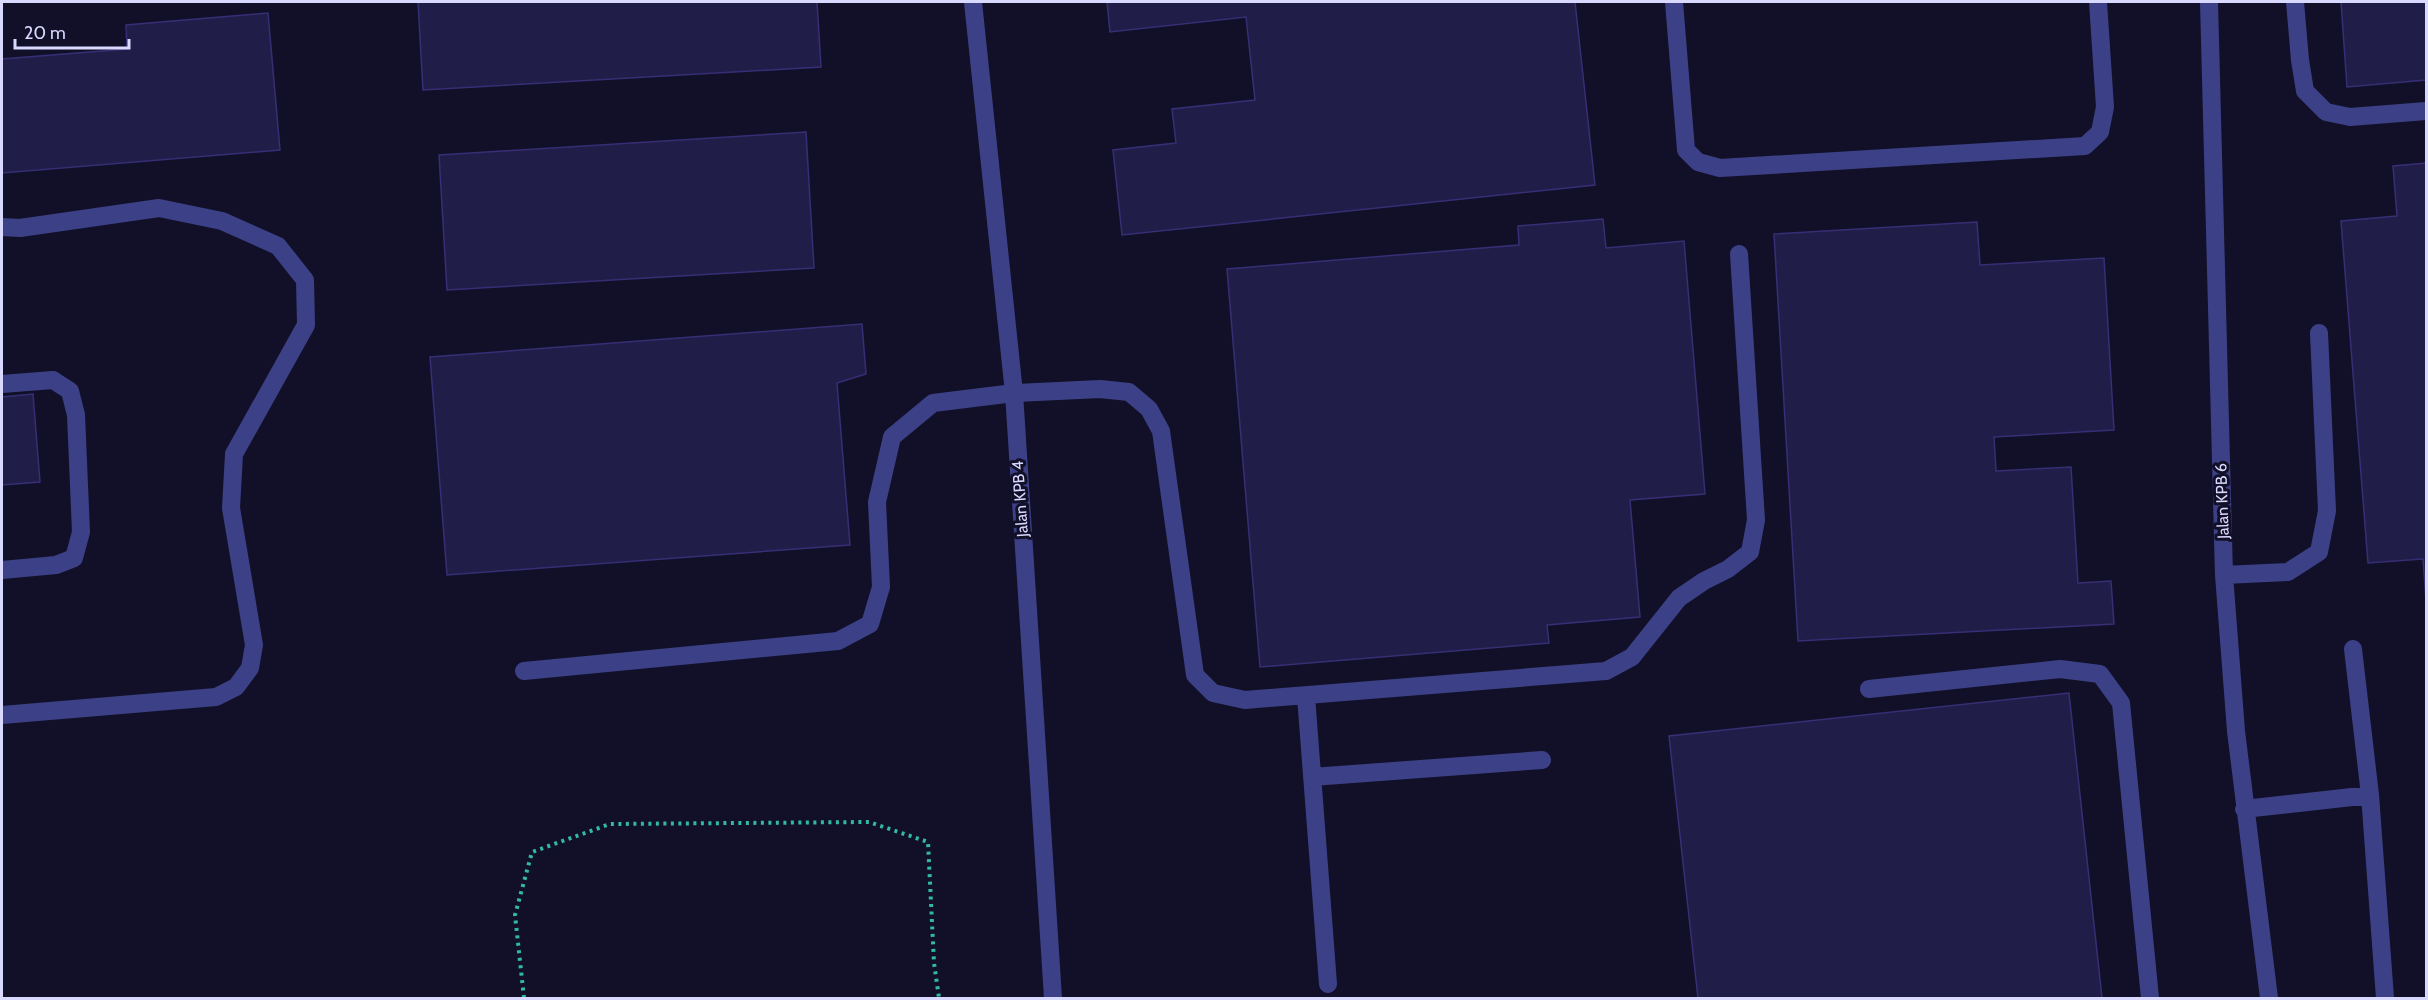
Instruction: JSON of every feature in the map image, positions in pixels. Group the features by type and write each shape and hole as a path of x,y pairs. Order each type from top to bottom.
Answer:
{"street":[{"name":"Jalan KPB 4","path":"972,2 1014,393 1053,999"},
{"path":"1674,2 1686,150 1698,162 1719,168 2085,146 2100,132 2105,106 2098,2"},
{"name":"Jalan KPB 6","path":"2209,2 2224,575 2244,809 2269,999"},
{"path":"2295,2 2305,91 2326,112 2350,117 2427,111"},
{"path":"2,227 20,228 159,208 222,221 278,246 305,280 306,325 234,454 231,508 254,645 250,668 236,687 216,697 2,715"},
{"path":"524,671 838,641 870,624 881,587 877,502 892,437 933,403 1014,393 1100,389 1129,392 1149,409 1161,431 1195,675 1213,693 1245,700 1606,671 1632,657 1679,598 1704,581 1728,569 1750,552 1756,520 1739,254"},
{"path":"2224,575 2288,572 2319,552 2327,511 2319,333"},
{"path":"2,384 54,380 70,391 76,415 81,532 74,558 56,566 2,570"},
{"path":"2353,649 2370,795 2385,999"},
{"path":"1869,689 2060,669 2100,674 2121,703 2150,999"},
{"path":"1306,696 1328,984"},
{"path":"1312,777 1542,760"},
{"path":"2244,809 2370,795"}],"path":[{"path":"524,999 515,915 532,852 610,824 869,822 928,842 934,963 939,999"}],"building":[{"path":"418,2 817,2 821,67 423,90"},
{"path":"1107,2 1575,2 1595,185 1122,235 1113,150 1176,143 1172,109 1255,100 1246,17 1110,32"},
{"path":"2341,2 2426,2 2426,80 2347,87"},
{"path":"268,13 280,150 2,173 2,59 127,49 126,25"},
{"path":"806,132 814,268 447,290 439,155"},
{"path":"2426,163 2426,600 2423,559 2368,563 2341,221 2397,216 2393,166"},
{"path":"1603,219 1606,248 1684,241 1705,494 1630,500 1640,617 1547,625 1549,643 1260,667 1227,269 1519,245 1518,226"},
{"path":"1977,222 1980,265 2104,258 2114,430 1994,437 1996,471 2071,467 2078,583 2111,581 2114,624 1798,641 1774,234"},
{"path":"862,324 866,374 837,383 850,545 447,575 430,357"},
{"path":"33,394 40,482 2,485 2,397"},
{"path":"2069,693 2102,998 1698,998 1669,736"}]}
